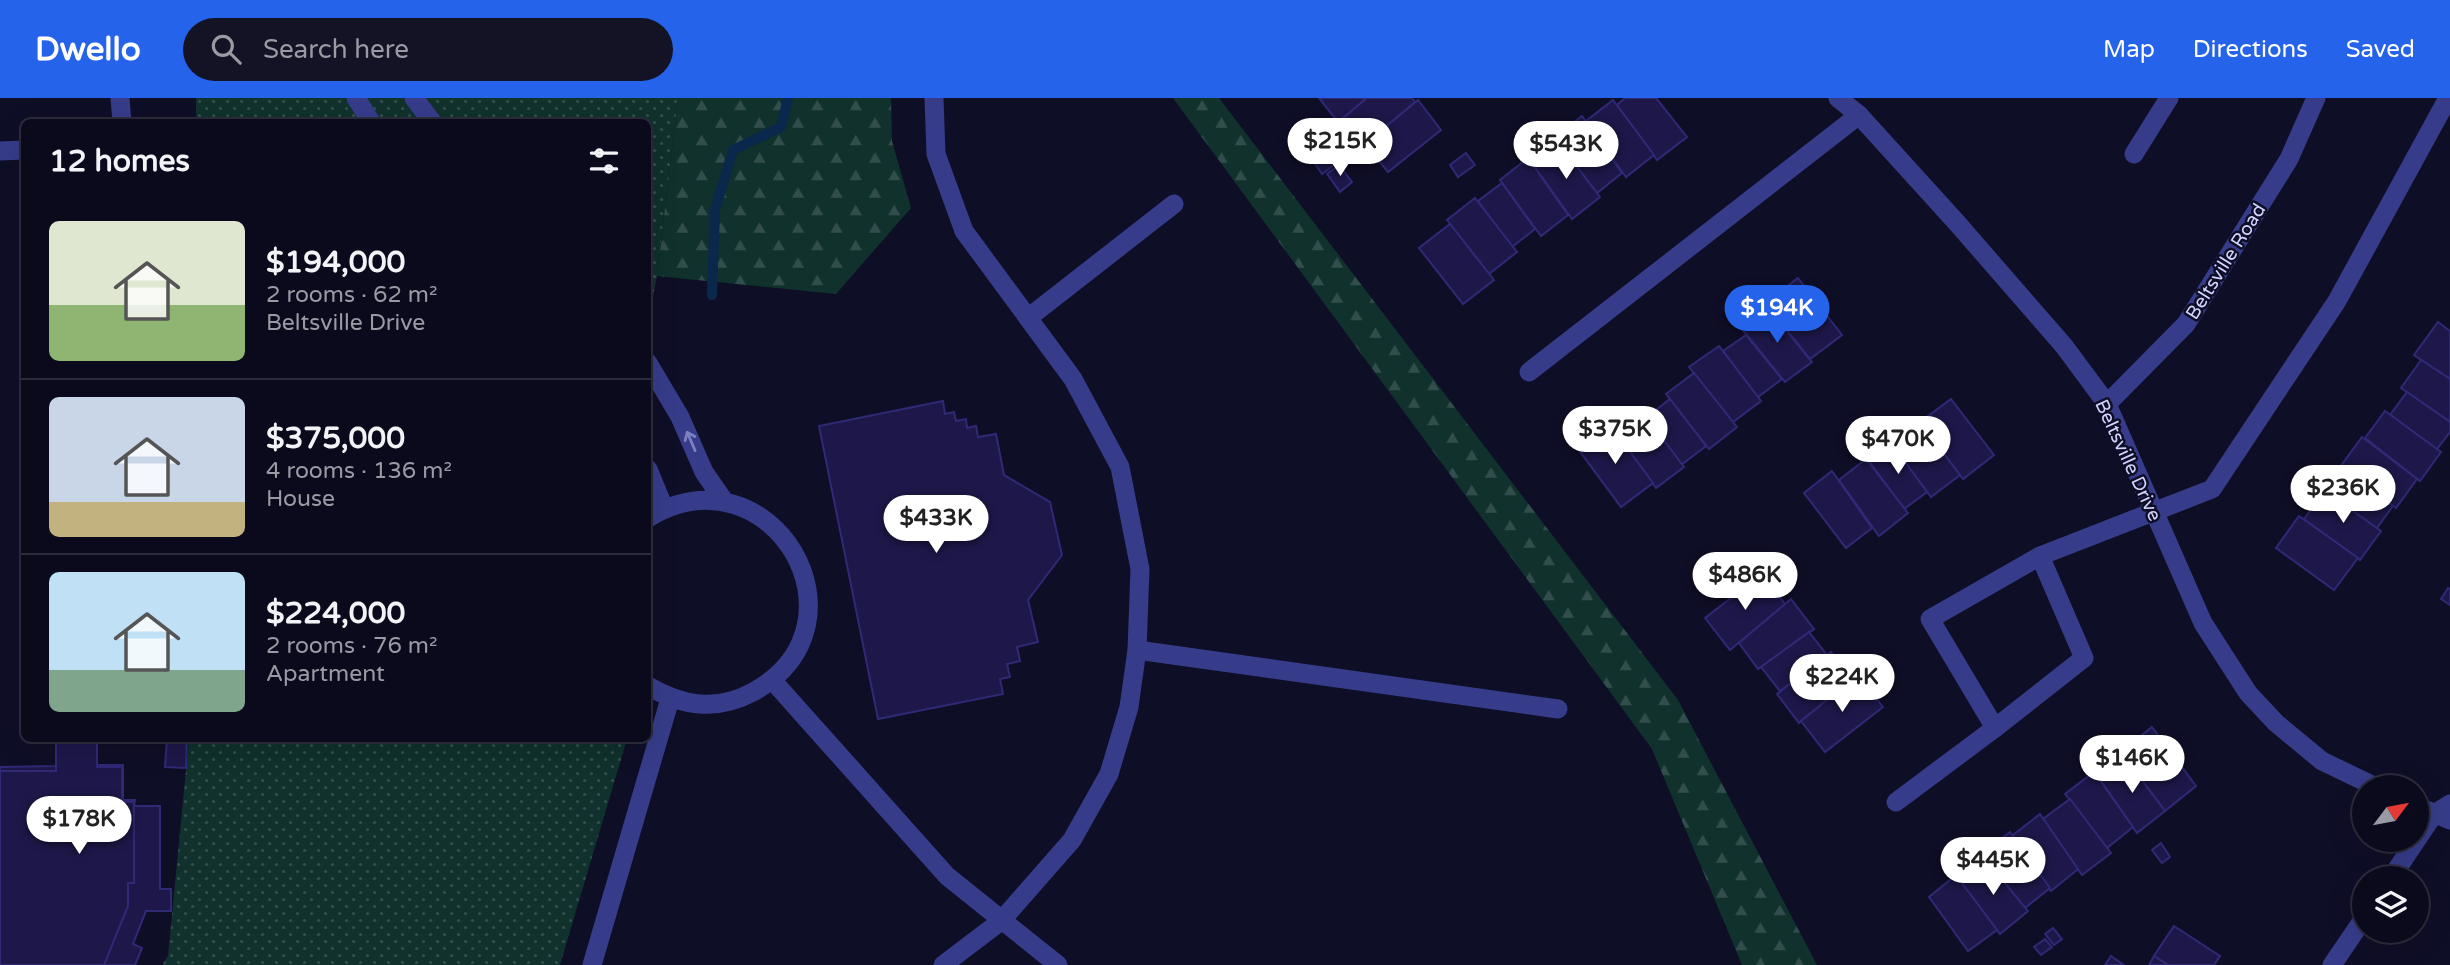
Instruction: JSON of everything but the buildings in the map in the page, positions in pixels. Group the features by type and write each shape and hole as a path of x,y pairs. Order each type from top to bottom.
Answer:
{"street":[{"path":"120,98 122,119"},
{"path":"356,98 369,119"},
{"path":"414,98 430,119"},
{"path":"934,98 936,154 964,231 1073,379 1119,467 1140,569 1137,650 1129,707 1109,774 1072,839 1001,921 943,965"},
{"name":"Beltsville Drive","path":"1838,98 1859,115 2064,346 2108,404 2153,513 2203,622 2248,693 2276,723 2322,761 2352,775"},
{"path":"2134,154 2169,98"},
{"name":"Beltsville Road","path":"2108,404 2186,324 2289,159 2315,98"},
{"path":"1995,728 1930,618 2040,556 2212,489 2337,301 2448,98"},
{"path":"1529,372 1859,115"},
{"path":"0,151 21,150"},
{"path":"1028,318 1174,204"},
{"path":"651,368 680,417 704,472 724,501"},
{"path":"651,486 656,513 688,500 724,501 748,509 779,530 794,550 804,572 808,596 807,622 799,645 773,681 737,701 717,705 691,705 670,699 651,688"},
{"path":"1896,802 2084,658 2040,556"},
{"path":"1137,650 1558,709"},
{"path":"773,681 947,876 1058,965"},
{"path":"592,965 670,699"},
{"path":"2399,866 2438,811"},
{"path":"2332,965 2352,936"}],"green space":[{"path":"196,98 678,98 651,307 651,119 196,119"},
{"path":"678,98 891,98 892,141 911,208 836,294 657,276"},
{"path":"1173,98 1219,98 1678,700 1817,965 1742,965 1652,749"},
{"path":"189,742 626,742 560,965 162,965 168,956"}],"waterway":[{"path":"712,295 715,210 733,150 781,127 788,98"}]}
